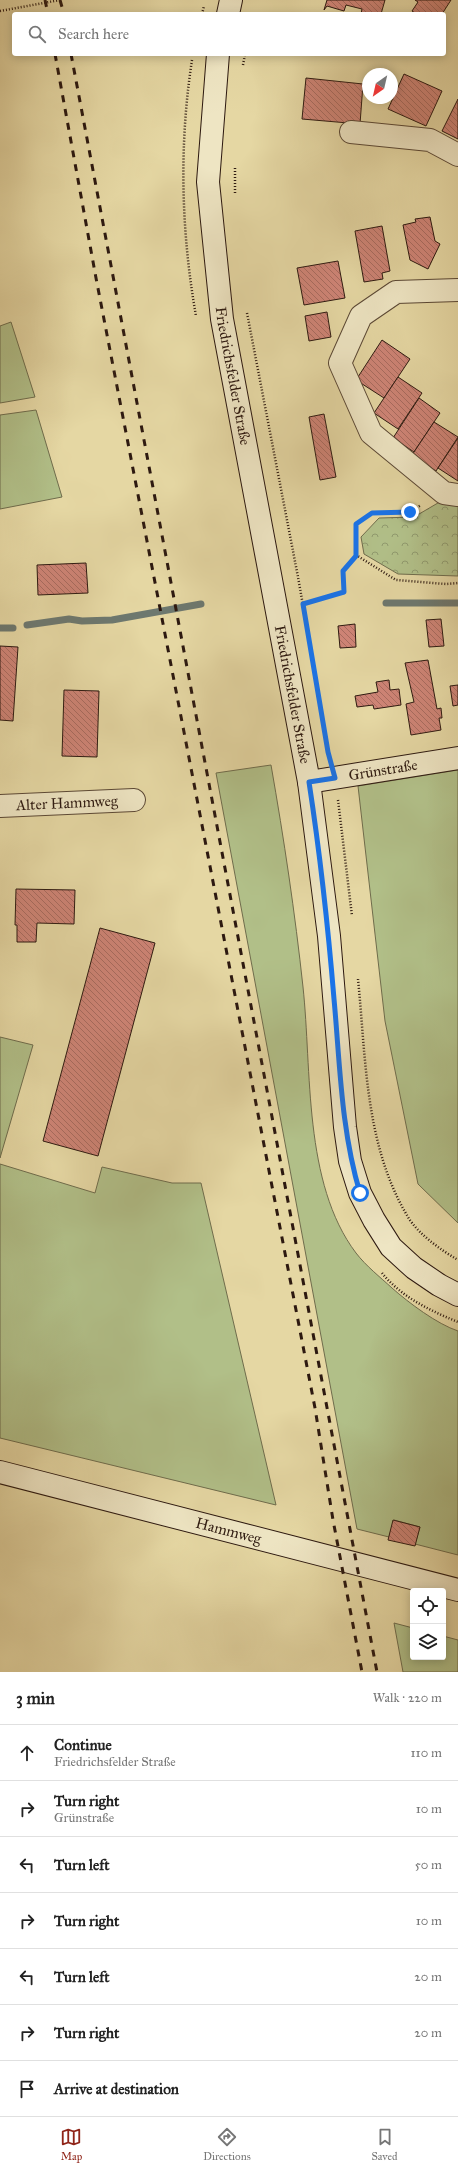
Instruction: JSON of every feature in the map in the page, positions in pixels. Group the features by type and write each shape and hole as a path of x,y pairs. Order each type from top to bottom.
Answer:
{"main road":[{"path":"228,12 231,0"},
{"name":"Friedrichsfelder Straße","path":"218,56 208,182 222,319 309,782 329,936 345,1127 350,1161 360,1193 374,1220 391,1247 414,1268 439,1285 458,1295"},
{"path":"352,132 430,140 458,155"},
{"path":"451,494 372,433 340,363 361,316 396,292 458,290"},
{"name":"Grünstraße","path":"309,782 458,758"},
{"name":"Alter Hammweg","path":"0,806 134,800"},
{"name":"Hammweg","path":"0,1472 458,1590"}],"path":[{"path":"0,11 60,0"},
{"path":"242,69 245,56"},
{"path":"235,158 235,195"},
{"path":"245,305 303,604 319,698"},
{"path":"303,604 344,592 343,571 356,556 356,524 372,513 410,512 451,494"},
{"path":"356,556 396,580 446,584 458,583"},
{"path":"335,778 353,920"},
{"path":"358,973 371,1114 387,1175 408,1218 439,1249 458,1260"}],"green space":[{"path":"11,322 35,397 0,403 0,326"},
{"path":"36,410 62,497 0,509 0,415"},
{"path":"443,500 458,503 458,576 398,574 364,554 361,537 379,518 414,517"},
{"path":"271,765 289,876 300,959 306,1019 313,1125 318,1160 327,1194 339,1225 356,1253 364,1262 392,1288 415,1306 432,1318 458,1331 458,1555 415,1544 420,1527 394,1520 389,1537 357,1529 216,773"},
{"path":"458,770 458,1223 418,1184 385,1021 358,786"},
{"path":"0,1037 33,1045 0,1158"},
{"path":"0,1164 95,1193 102,1167 172,1183 201,1183 276,1505 0,1438"},
{"path":"394,1623 410,1627 410,1660 446,1660 446,1637 458,1640 458,1672 403,1672"}],"building":[{"path":"327,0 385,0 382,12 361,12 362,9 346,5 344,11 327,6 324,10"},
{"path":"415,0 451,0 443,12 413,12 412,11 418,2"},
{"path":"404,74 442,91 426,126 388,109 390,104 398,104 398,87"},
{"path":"306,78 362,84 360,124 302,119"},
{"path":"458,99 458,139 442,131"},
{"path":"430,217 435,241 440,244 428,269 410,260 403,225 416,222 415,219"},
{"path":"382,226 390,271 382,273 383,279 364,282 355,231"},
{"path":"338,261 345,298 304,305 297,268"},
{"path":"327,312 331,337 309,341 305,316"},
{"path":"382,340 410,359 384,398 356,380"},
{"path":"398,377 422,393 398,429 374,413"},
{"path":"419,398 440,413 414,452 393,438"},
{"path":"324,414 336,477 320,480 309,417"},
{"path":"434,422 458,437 436,471 412,455"},
{"path":"458,438 458,481 438,468"},
{"path":"86,563 88,593 38,595 37,565"},
{"path":"441,619 444,646 429,647 426,620"},
{"path":"355,624 356,647 340,648 338,626"},
{"path":"0,646 18,647 13,721 0,720"},
{"path":"428,660 437,709 441,708 442,718 439,718 441,730 411,735 406,704 414,702 405,663"},
{"path":"389,680 390,690 399,689 401,705 374,709 373,705 357,707 355,696 378,692 376,682"},
{"path":"458,685 458,705 453,706 450,686"},
{"path":"64,690 99,691 97,757 62,756"},
{"path":"16,889 75,890 74,924 37,923 36,942 17,942 17,925 15,925"},
{"path":"100,928 155,943 98,1156 43,1141"},
{"path":"393,1520 420,1527 415,1546 388,1540"}],"waterway":[{"path":"386,603 458,603"},
{"path":"27,625 69,619 82,621 112,620 201,604"},
{"path":"0,628 13,628"}],"railway":[{"path":"45,0 48,12"},
{"path":"60,0 63,12"},
{"path":"55,56 96,278 315,1408 333,1520 362,1672"},
{"path":"71,56 377,1672"}],"route":[{"path":"360,1193 350,1161 345,1127 329,936 309,782 335,778 328,752 303,604 344,592 343,571 356,556 356,524 372,513 410,512"}]}
